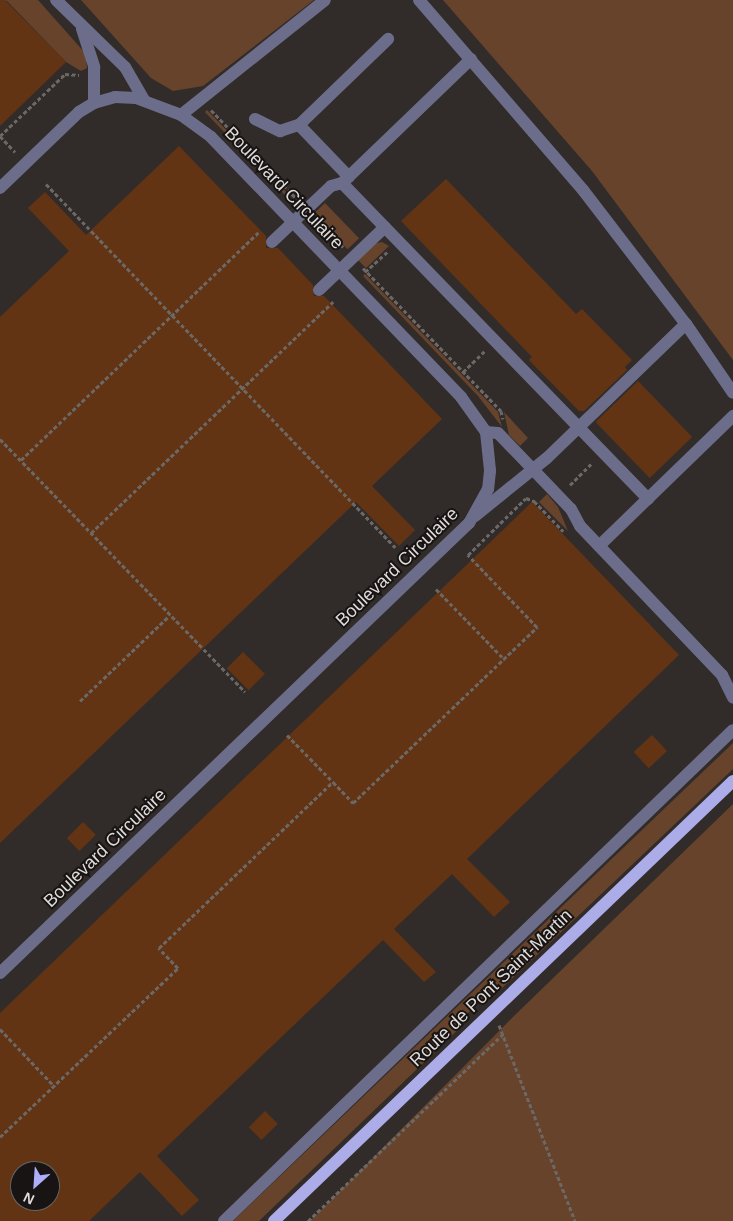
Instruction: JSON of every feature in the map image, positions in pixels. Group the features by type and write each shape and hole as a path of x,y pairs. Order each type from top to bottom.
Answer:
{"main road":[{"name":"Route de Pont Saint-Martin","path":"274,1221 733,781"}],"lane":[{"path":"56,0 82,29 91,33 125,67 144,102"},
{"path":"181,115 325,0"},
{"path":"419,0 577,183 686,324 733,394"},
{"path":"82,29 94,67 94,103"},
{"path":"255,119 280,131 299,124 388,39"},
{"path":"272,242 331,186 346,180 471,59"},
{"name":"Boulevard Circulaire","path":"0,188 79,112 94,103 115,97 144,102 181,115 211,137 461,397 486,432 490,471 488,489 475,516 0,973"},
{"path":"299,124 385,227 648,498"},
{"path":"319,290 385,227"},
{"path":"475,516 533,469 686,324"},
{"path":"599,546 733,416"},
{"path":"486,432 498,433 533,469 599,546 728,676 733,698"},
{"path":"224,1221 733,732"}],"path":[{"path":"18,154 0,136 65,74 82,76"},
{"path":"209,108 300,203"},
{"path":"46,184 395,547"},
{"path":"312,215 346,251"},
{"path":"21,460 261,230"},
{"path":"361,276 392,247"},
{"path":"357,262 501,411 505,430"},
{"path":"91,533 340,294"},
{"path":"463,372 487,348"},
{"path":"0,439 245,692"},
{"path":"568,487 596,459"},
{"path":"286,735 354,803 537,627 468,555 526,498 534,501 567,535"},
{"path":"436,589 504,659"},
{"path":"80,701 170,615"},
{"path":"0,1137 178,968 159,948 333,782"},
{"path":"490,1013 505,1032 575,1221"},
{"path":"0,1029 54,1086"},
{"path":"308,1221 505,1032"}],"shaded area":[{"path":"0,0 38,0 85,53 87,68 81,71 66,62 7,1"},
{"path":"81,0 314,0 203,86 173,91 151,78"},
{"path":"443,0 733,0 733,360 592,171"},
{"path":"207,110 288,193 285,196 205,112"},
{"path":"325,203 359,238 348,249 313,214"},
{"path":"382,242 389,246 366,268 358,260 372,244"},
{"path":"365,274 498,412 502,427 478,396 363,276"},
{"path":"504,412 528,438 520,446 509,435"},
{"path":"547,494 558,507 568,531 539,502"},
{"path":"733,743 733,769 500,990 484,997 467,1014 468,1020 259,1221 233,1221"},
{"path":"733,804 733,1221 310,1221 516,1014"}],"building":[{"path":"0,0 5,0 66,62 0,126"},
{"path":"179,146 266,236 266,248 278,248 313,285 314,296 324,296 442,419 372,486 415,530 399,546 356,502 0,843 0,317 69,251 28,208 45,192 86,235"},
{"path":"446,179 576,314 582,309 632,360 625,367 627,370 584,411 579,411 529,360 532,357 401,221"},
{"path":"638,381 692,437 650,478 596,422"},
{"path":"532,502 679,655 467,859 510,902 494,917 452,874 394,929 436,972 424,982 383,940 157,1156 199,1200 182,1216 140,1172 89,1221 0,1221 0,1013"},
{"path":"243,652 265,674 249,690 227,668"},
{"path":"652,735 667,751 649,768 634,752"},
{"path":"83,822 96,835 79,851 67,838"},
{"path":"265,1111 278,1124 261,1140 249,1127"}]}
